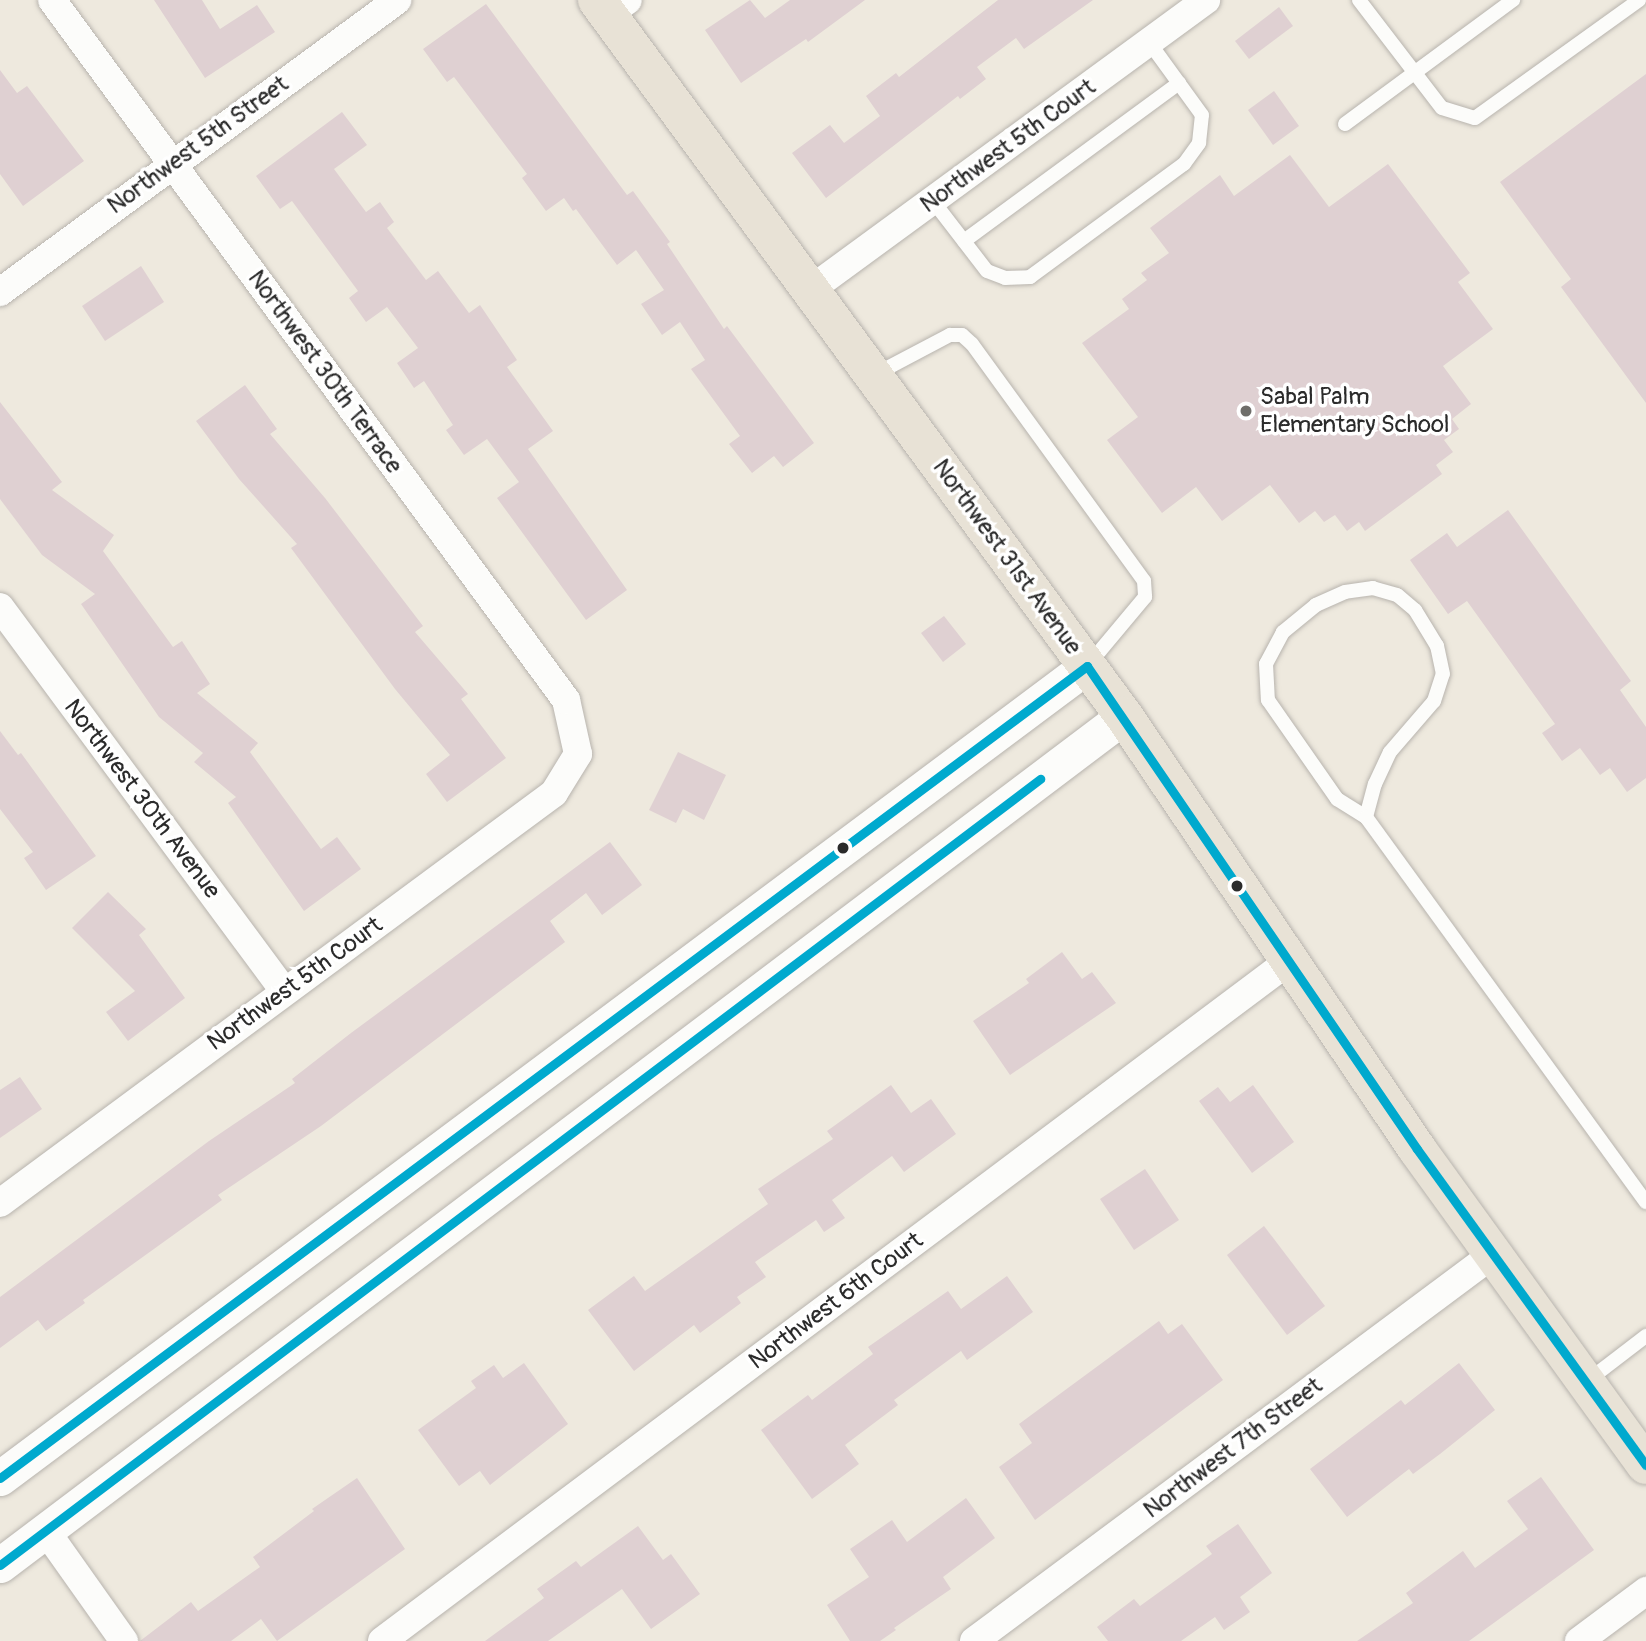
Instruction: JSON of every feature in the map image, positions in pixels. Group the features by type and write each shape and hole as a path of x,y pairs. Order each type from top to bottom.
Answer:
{"main road":[{"name":"Northwest 31st Avenue","path":"611,5 810,290 1124,716 1492,1255 1646,1465"}],"street":[{"name":"Northwest 30th Terrace","path":"52,0 566,701 578,754"},
{"name":"Northwest 5th Street","path":"0,292 397,0"},
{"name":"Northwest 5th Court","path":"810,290 1206,0"},
{"name":"Northwest 30th Avenue","path":"0,607 285,991"},
{"path":"0,1478 1087,666"},
{"path":"0,1565 1124,716"},
{"name":"Northwest 5th Court","path":"0,1203 554,793 578,754"},
{"name":"Northwest 6th Court","path":"382,1641 1289,961"},
{"name":"Northwest 7th Street","path":"974,1641 1492,1255"},
{"path":"46,1531 124,1641"},
{"path":"1579,1641 1646,1591"}],"lane":[{"path":"1345,124 1513,0"},
{"path":"1366,2 1442,108 1475,118 1639,0"},
{"path":"933,201 987,271 1005,278 1030,277 1184,164 1199,143 1202,115 1149,42"},
{"path":"964,240 1179,83"},
{"path":"873,376 950,335 962,335 972,344 1144,581 1145,597 1087,666"},
{"path":"1366,817 1375,784 1390,752 1434,701 1443,674 1437,646 1415,611 1397,595 1373,588 1345,592 1316,605 1283,632 1266,664 1268,699 1337,799 1366,817 1646,1202"},
{"path":"1585,1383 1646,1336"}],"building":[{"path":"154,0 202,0 220,29 257,5 275,32 205,78"},
{"path":"750,0 765,18 790,0 865,0 808,42 806,39 741,83 705,30"},
{"path":"998,0 1093,0 1024,49 1016,38 977,67 986,79 960,99 958,96 826,198 792,153 830,125 844,143 880,116 866,96 896,73 899,77"},
{"path":"486,4 627,195 633,191 670,242 667,244 724,329 727,326 814,443 783,467 774,456 752,473 729,444 740,436 691,369 705,360 680,322 662,335 641,304 664,290 636,250 617,265 576,209 573,211 564,198 546,211 522,178 527,174 454,77 447,82 423,49"},
{"path":"1279,7 1293,26 1249,59 1235,41"},
{"path":"0,70 17,93 27,86 84,161 23,206 0,174"},
{"path":"1646,74 1646,403 1561,287 1571,279 1500,182"},
{"path":"1274,91 1299,126 1273,145 1248,110"},
{"path":"342,112 367,145 334,169 366,212 380,202 394,222 387,228 426,280 438,271 469,313 480,305 517,360 507,367 553,431 528,449 627,590 586,620 497,498 519,482 487,439 464,455 446,430 453,425 424,381 414,388 397,363 418,348 387,307 366,322 349,298 358,291 292,201 280,209 256,176"},
{"path":"1290,155 1329,207 1388,164 1470,273 1458,282 1493,329 1443,366 1471,404 1452,419 1459,429 1444,440 1453,452 1436,465 1442,474 1365,531 1359,522 1347,531 1335,515 1324,522 1315,511 1299,523 1270,485 1222,521 1196,487 1162,513 1107,440 1138,417 1082,343 1129,309 1122,299 1147,280 1141,273 1169,253 1150,228 1220,175 1234,196"},
{"path":"141,266 164,302 105,341 82,306"},
{"path":"245,385 277,429 270,434 325,498 423,626 415,632 468,694 461,699 506,758 447,802 426,774 450,755 395,689 291,548 297,544 239,479 196,421"},
{"path":"0,402 62,482 52,490 114,535 103,551 173,647 182,641 210,684 197,693 258,743 250,752 321,849 337,837 361,869 304,911 228,803 236,797 194,762 203,753 159,717 81,604 95,594 42,555 0,499"},
{"path":"1508,510 1631,681 1620,690 1646,727 1646,778 1627,792 1610,768 1600,775 1580,748 1562,761 1542,733 1555,724 1467,601 1448,614 1410,560 1447,533 1457,547"},
{"path":"944,616 966,644 943,662 921,633"},
{"path":"0,731 18,755 21,753 96,856 46,890 24,858 33,852 0,809"},
{"path":"678,752 726,775 704,820 683,809 676,823 649,810"},
{"path":"610,842 642,885 602,915 586,893 550,921 565,942 321,1126 218,1195 222,1200 83,1300 85,1303 46,1331 38,1320 0,1348 0,1297 209,1141 295,1083 292,1079 351,1033"},
{"path":"108,892 146,929 139,935 185,998 128,1041 106,1012 135,991 72,928"},
{"path":"1062,952 1082,979 1092,972 1116,1003 1010,1075 973,1021 1029,983 1026,979"},
{"path":"20,1077 42,1109 0,1138 0,1090"},
{"path":"891,1085 911,1113 931,1099 956,1134 904,1172 892,1156 832,1200 845,1218 824,1232 816,1220 755,1262 766,1277 737,1297 741,1303 700,1333 694,1325 634,1371 588,1310 634,1276 645,1291 768,1204 758,1189 833,1139 827,1131"},
{"path":"1253,1085 1294,1142 1252,1173 1199,1101 1218,1087 1230,1102"},
{"path":"1145,1169 1179,1220 1134,1250 1100,1199"},
{"path":"1264,1226 1325,1306 1287,1335 1227,1255"},
{"path":"1007,1276 1033,1312 967,1360 961,1351 894,1400 898,1405 845,1445 859,1464 812,1499 761,1430 808,1395 812,1400 873,1354 868,1347 948,1291 961,1309"},
{"path":"1159,1321 1168,1334 1182,1324 1223,1380 1035,1520 999,1467 1032,1443 1019,1424"},
{"path":"524,1363 568,1424 490,1485 480,1471 459,1486 418,1430 476,1388 471,1381 494,1365 503,1378"},
{"path":"1459,1363 1495,1410 1413,1474 1409,1469 1347,1517 1310,1469 1401,1400 1405,1405"},
{"path":"1541,1477 1594,1550 1469,1641 1357,1641 1413,1603 1406,1593 1463,1551 1475,1568 1528,1529 1507,1501"},
{"path":"357,1478 405,1549 277,1641 261,1619 231,1641 140,1641 191,1602 198,1611 260,1567 253,1557 314,1511 312,1509"},
{"path":"966,1498 995,1538 943,1577 951,1589 894,1628 896,1630 880,1641 850,1641 827,1605 869,1577 850,1549 892,1520 907,1542"},
{"path":"1238,1524 1272,1573 1240,1597 1250,1612 1224,1630 1215,1617 1181,1641 1108,1641 1097,1627 1134,1599 1140,1606 1212,1554 1206,1546"},
{"path":"638,1526 663,1560 671,1554 700,1594 651,1629 622,1589 548,1641 485,1641 544,1598 537,1589 576,1561 581,1567"}],"transit line":[{"path":"0,1478 1087,666 1417,1149 1646,1465"},
{"path":"0,1565 1040,779"}],"place":[{"name":"Sabal Palm Elementary School","path":"1246,411"}]}
